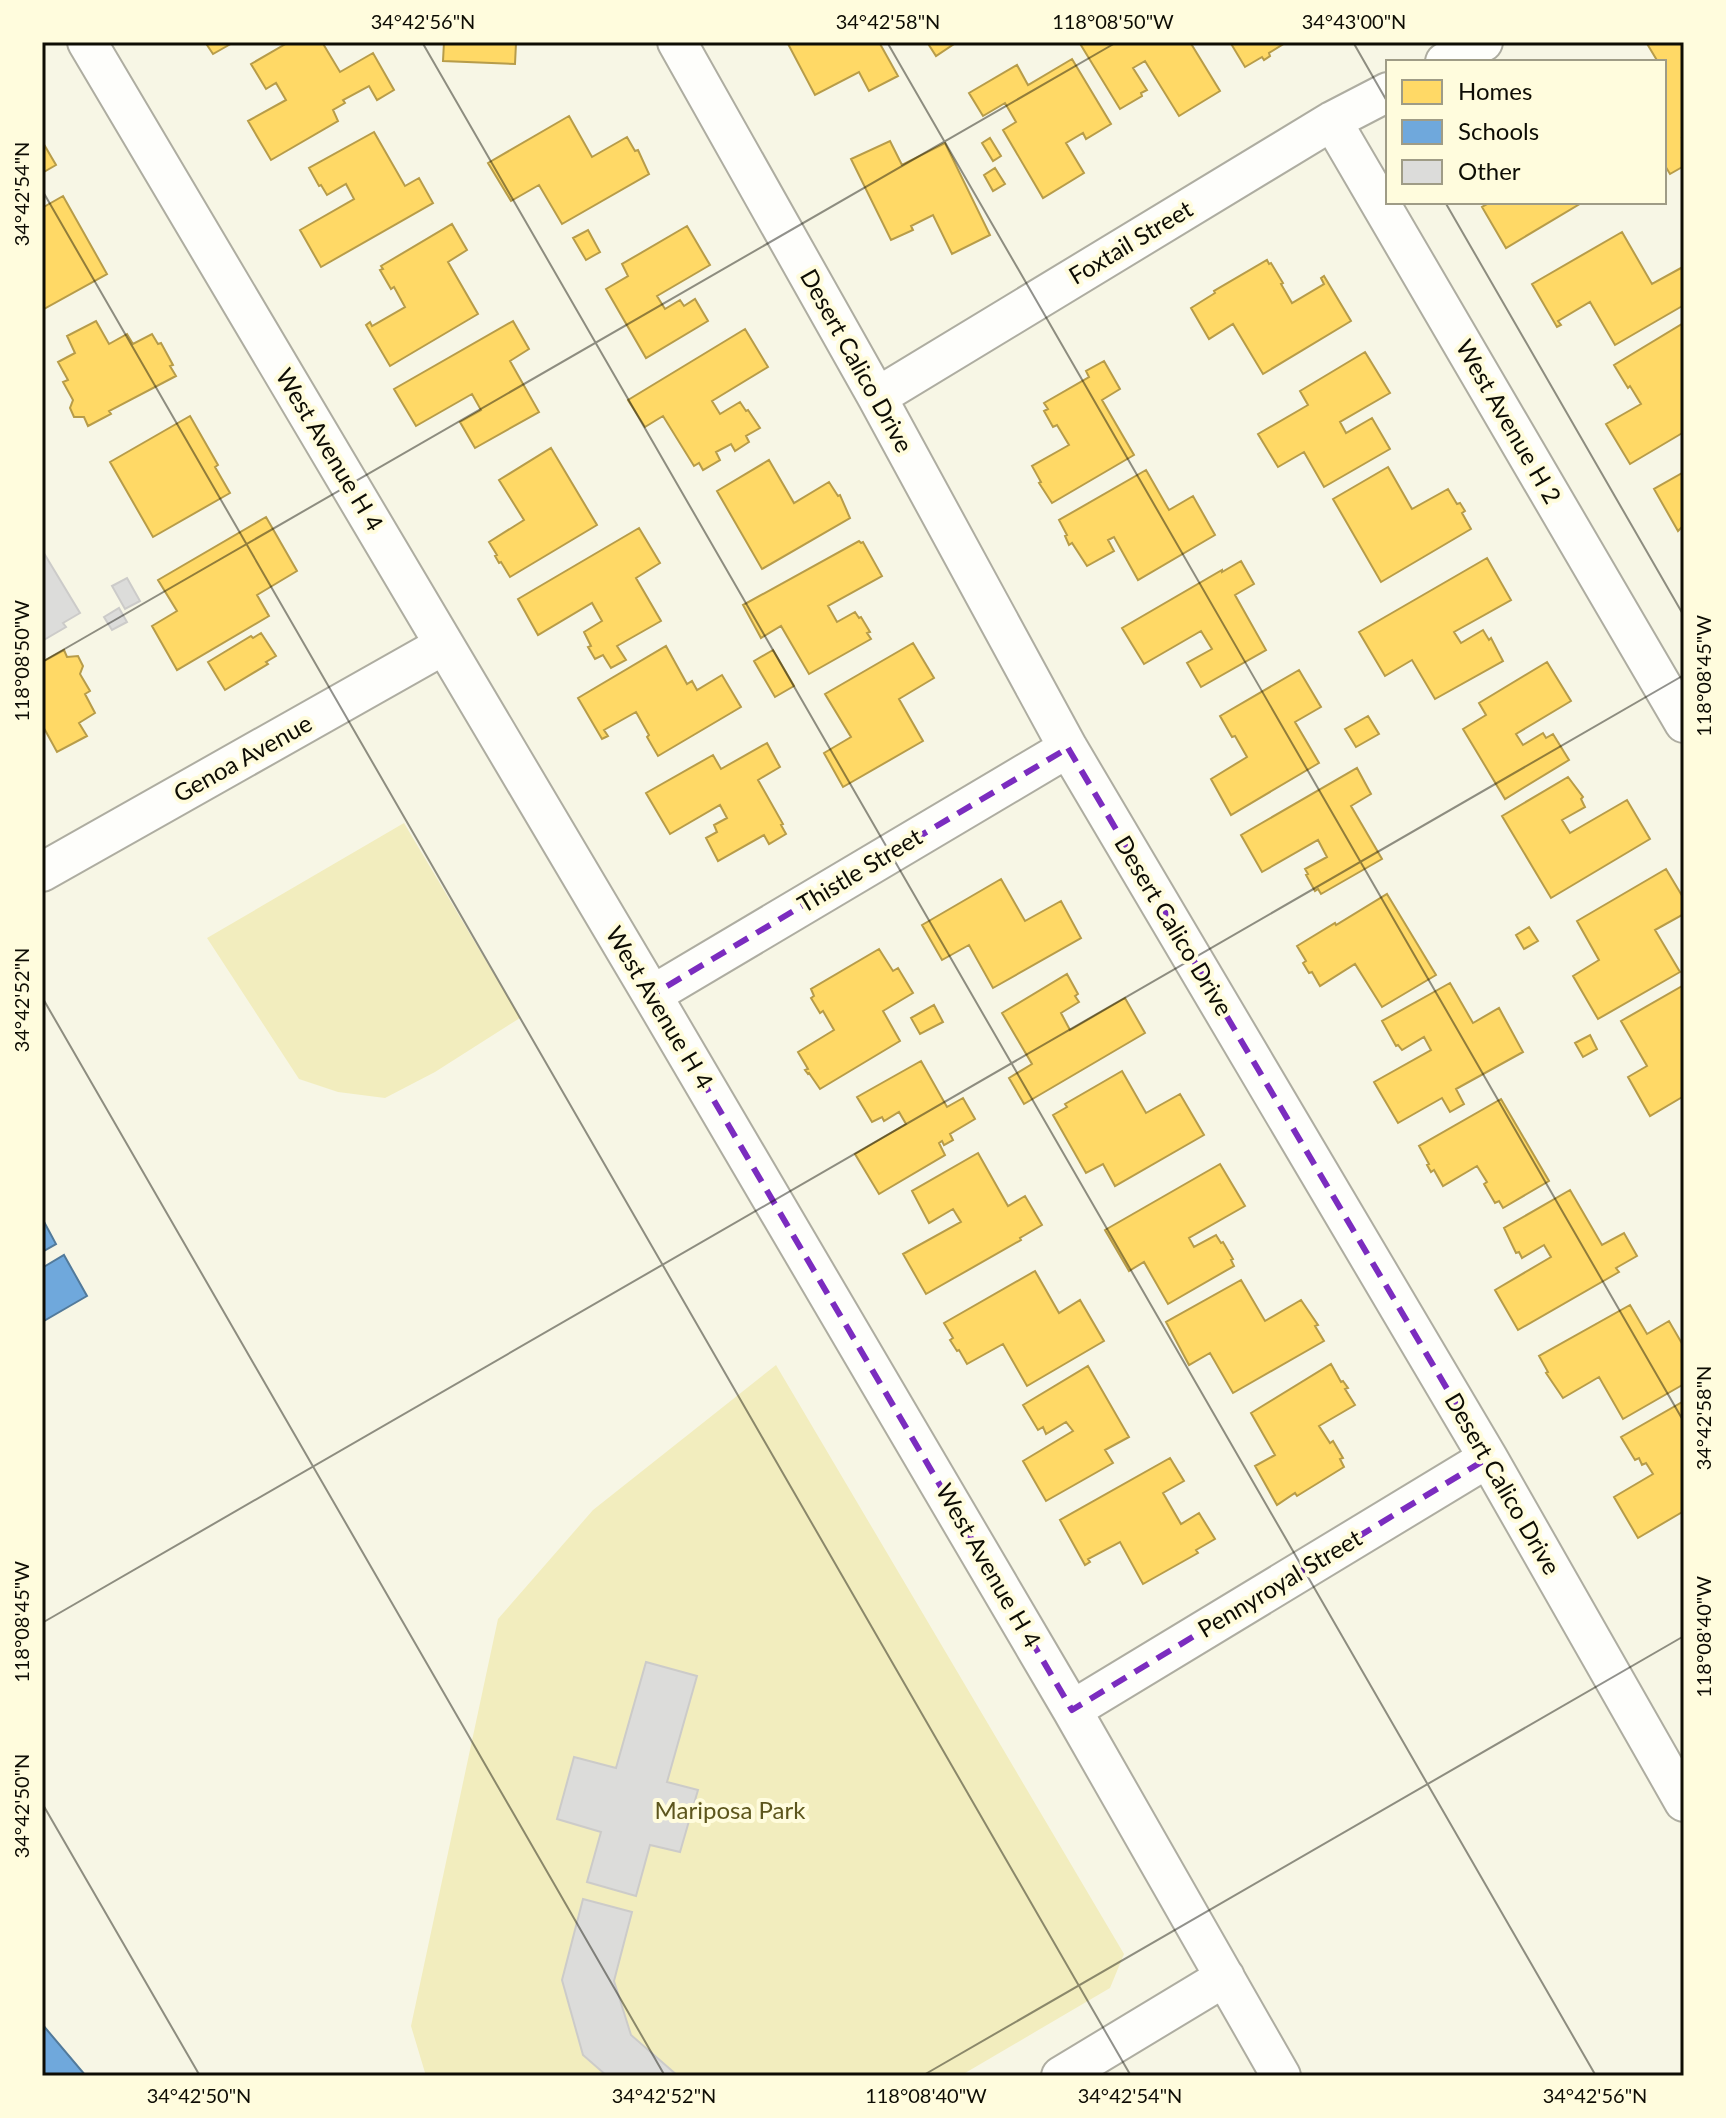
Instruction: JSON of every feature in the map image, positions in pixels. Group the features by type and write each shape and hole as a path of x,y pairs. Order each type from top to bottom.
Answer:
{"street":[{"name":"West Avenue H 4","path":"87,42 1072,1710 1281,2076"},
{"name":"Desert Calico Drive","path":"677,42 877,397 1068,748 1488,1458 1684,1802"},
{"path":"1449,60 1483,42"},
{"name":"Foxtail Street","path":"877,397 1332,121 1386,93"},
{"name":"West Avenue H 2","path":"1332,121 1684,723"},
{"name":"Genoa Avenue","path":"42,872 444,645"},
{"name":"Thistle Street","path":"652,995 1068,748"},
{"name":"Pennyroyal Street","path":"1072,1710 1488,1458"},
{"path":"1061,2076 1225,1977"}],"highlighted area":[{"path":"1068,748 1488,1458 1072,1710 652,995"}],"green space":[{"path":"404,823 520,1018 435,1072 385,1098 338,1092 299,1079 207,938"},
{"name":"Mariposa Park","path":"776,1365 1124,1954 1110,1988 960,2076 426,2076 411,2026 498,1619 593,1510"}],"building: Homes":[{"path":"205,42 234,42 213,54"},
{"path":"289,42 322,42 340,72 373,53 394,90 377,100 369,86 343,100 345,103 333,110 338,121 271,160 248,121 286,100 276,83 266,89 251,64"},
{"path":"444,42 515,42 515,64 443,61"},
{"path":"787,42 879,42 898,76 869,91 859,72 815,95"},
{"path":"927,42 957,42 936,56"},
{"path":"1079,42 1190,42 1220,91 1179,116 1145,61 1133,68 1147,90 1120,109"},
{"path":"1230,42 1285,43 1264,60 1262,57 1245,67"},
{"path":"1646,42 1684,42 1684,166 1670,174 1666,167 1666,60 1657,60"},
{"path":"1072,59 1111,124 1086,139 1083,133 1066,143 1084,173 1043,198 1003,130 1016,122 1005,103 983,116 969,93 1017,65 1028,85"},
{"path":"569,116 592,157 627,137 635,151 638,150 649,174 562,224 539,185 511,201 488,163"},
{"path":"374,132 405,186 419,178 433,203 321,267 300,230 354,199 346,184 327,195 309,168"},
{"path":"990,138 1001,156 993,161 982,143"},
{"path":"42,141 56,165 42,173"},
{"path":"890,141 902,165 945,143 990,235 952,254 933,215 911,226 913,230 891,240 851,159"},
{"path":"995,168 1005,184 993,191 984,175"},
{"path":"63,196 107,274 42,310 42,208"},
{"path":"1487,204 1580,204 1506,248 1482,207"},
{"path":"452,224 467,250 448,262 478,314 390,366 366,325 370,322 372,326 405,307 394,287 391,289 380,270 383,269 381,266"},
{"path":"687,226 710,265 657,296 665,309 680,300 684,306 695,299 708,321 646,358 606,289 628,276 622,264"},
{"path":"588,230 600,252 586,260 573,238"},
{"path":"1622,232 1652,284 1681,268 1684,274 1684,305 1615,345 1590,302 1558,321 1561,325 1557,327 1532,284"},
{"path":"1267,260 1292,303 1324,284 1321,278 1324,276 1351,321 1263,374 1233,324 1209,339 1191,308"},
{"path":"96,321 109,344 127,334 133,344 152,334 158,344 161,343 176,376 109,411 111,414 88,426 84,417 74,417 70,408 73,400 63,382 68,380 58,362 75,353 67,336"},
{"path":"513,321 529,349 510,361 539,412 475,448 460,422 481,410 472,394 416,426 394,389"},
{"path":"1682,324 1684,432 1630,464 1606,424 1641,404 1614,365"},
{"path":"745,329 768,367 712,401 720,414 740,402 760,428 746,436 749,442 735,451 731,444 716,452 720,460 703,470 699,463 694,466 663,416 645,427 628,400"},
{"path":"1365,352 1390,393 1340,422 1346,433 1372,418 1390,449 1324,487 1304,452 1278,467 1258,434 1308,405 1300,391"},
{"path":"1104,361 1120,389 1102,400 1134,455 1052,503 1032,466 1069,445 1057,425 1053,427 1044,411 1048,409 1044,403 1089,377 1086,371"},
{"path":"190,416 230,493 153,537 110,462"},
{"path":"551,448 597,525 510,577 489,542 524,520 499,480"},
{"path":"769,460 794,503 829,482 840,495 850,518 762,569 717,491"},
{"path":"1388,467 1412,509 1448,489 1465,511 1462,513 1471,529 1381,582 1333,499"},
{"path":"1146,470 1169,510 1193,496 1215,535 1138,580 1114,537 1108,540 1114,551 1087,566 1072,543 1069,545 1059,520"},
{"path":"1684,472 1684,525 1678,531 1654,489"},
{"path":"266,517 297,571 257,595 269,616 177,670 152,626 177,611 158,580"},
{"path":"639,528 660,563 636,578 661,621 617,646 626,660 611,668 603,655 595,659 584,632 602,621 592,603 538,635 518,599"},
{"path":"859,541 863,542 882,576 828,606 837,622 855,612 870,632 867,633 871,639 809,674 781,626 761,638 743,605"},
{"path":"1487,558 1511,600 1454,632 1461,643 1483,630 1503,661 1435,699 1412,660 1385,676 1359,632"},
{"path":"1241,561 1254,584 1235,595 1266,650 1201,687 1187,663 1212,649 1201,631 1144,664 1122,628"},
{"path":"261,633 276,656 225,690 208,662"},
{"path":"913,643 934,678 899,699 923,741 843,787 824,753 851,737 825,694"},
{"path":"666,646 687,684 692,681 697,690 722,675 741,707 658,756 636,712 604,730 608,736 602,739 578,698"},
{"path":"64,650 67,657 78,656 83,666 80,674 90,691 85,694 95,713 79,723 87,736 57,752 45,730 42,732 42,662"},
{"path":"773,650 794,686 775,697 754,661"},
{"path":"1547,662 1571,701 1516,734 1523,745 1543,733 1546,738 1553,734 1569,760 1505,799 1463,729 1486,715 1479,703"},
{"path":"1299,670 1321,707 1295,722 1319,763 1231,815 1211,779 1247,757 1220,716"},
{"path":"1368,716 1379,734 1356,747 1345,729"},
{"path":"767,743 780,767 758,780 786,834 769,844 764,835 718,861 706,838 717,832 714,825 727,818 720,805 670,834 646,793 713,755 721,769"},
{"path":"1357,768 1371,794 1351,806 1382,859 1321,894 1318,889 1315,891 1305,869 1327,857 1318,840 1262,872 1241,835"},
{"path":"1568,777 1583,797 1585,807 1562,820 1570,833 1627,800 1650,839 1551,898 1502,816"},
{"path":"1666,869 1684,899 1684,914 1655,930 1680,972 1598,1019 1573,976 1599,960 1577,921"},
{"path":"1001,879 1025,921 1061,901 1081,938 993,988 969,945 942,960 922,925"},
{"path":"1387,894 1436,975 1382,1007 1355,964 1320,986 1303,963 1306,961 1297,946"},
{"path":"1529,927 1538,941 1524,949 1516,935"},
{"path":"879,949 893,971 898,968 913,993 883,1011 900,1041 820,1089 805,1070 808,1069 798,1052 834,1030 811,998 814,996 811,989"},
{"path":"1067,974 1079,1002 1061,1013 1070,1030 1125,998 1145,1033 1024,1104 1009,1078 1032,1064 1002,1013"},
{"path":"1450,983 1473,1023 1499,1008 1523,1052 1456,1089 1464,1104 1450,1112 1442,1098 1398,1123 1374,1082 1431,1050 1424,1037 1402,1050 1396,1046 1382,1021"},
{"path":"1684,985 1684,1096 1650,1116 1628,1077 1647,1066 1621,1021"},
{"path":"934,1005 943,1022 920,1034 911,1018"},
{"path":"1590,1035 1597,1049 1583,1057 1575,1043"},
{"path":"921,1061 947,1107 963,1098 975,1119 950,1134 953,1140 944,1145 942,1141 939,1143 945,1155 879,1194 855,1154 906,1124 899,1112 884,1121 882,1117 872,1122 857,1097"},
{"path":"1122,1071 1146,1113 1180,1094 1204,1135 1115,1186 1103,1164 1086,1173 1053,1115 1067,1107 1065,1104"},
{"path":"1501,1099 1549,1181 1503,1208 1499,1201 1495,1203 1477,1166 1443,1186 1434,1170 1431,1172 1419,1146"},
{"path":"978,1153 1008,1206 1025,1196 1042,1225 926,1294 903,1254 961,1222 953,1209 929,1223 912,1191"},
{"path":"1220,1164 1245,1206 1189,1238 1194,1247 1216,1235 1233,1259 1234,1266 1168,1304 1144,1262 1129,1271 1105,1230"},
{"path":"1570,1190 1602,1245 1624,1233 1637,1256 1616,1268 1619,1272 1518,1330 1495,1290 1551,1257 1544,1245 1522,1258 1519,1252 1516,1253 1504,1228"},
{"path":"1035,1271 1059,1313 1080,1300 1104,1341 1027,1386 1003,1344 967,1364 950,1340 953,1338 944,1323"},
{"path":"1241,1280 1265,1321 1301,1300 1318,1325 1315,1326 1324,1341 1233,1393 1210,1353 1189,1365 1166,1322"},
{"path":"1630,1305 1647,1334 1669,1321 1684,1347 1684,1384 1623,1419 1599,1377 1563,1398 1539,1356"},
{"path":"1331,1364 1348,1388 1345,1389 1355,1405 1319,1426 1330,1443 1333,1441 1343,1458 1340,1459 1344,1467 1277,1505 1255,1466 1275,1455 1251,1413"},
{"path":"1088,1366 1129,1437 1105,1450 1113,1463 1046,1501 1023,1461 1073,1431 1066,1422 1046,1434 1043,1427 1038,1430 1023,1405"},
{"path":"1684,1401 1684,1511 1638,1538 1614,1497 1653,1474 1646,1463 1642,1465 1639,1458 1635,1460 1621,1437"},
{"path":"1170,1458 1184,1481 1163,1493 1181,1524 1199,1513 1215,1539 1196,1550 1198,1553 1143,1584 1120,1542 1088,1559 1090,1562 1085,1565 1060,1520"}],"building: Schools":[{"path":"42,1218 56,1244 42,1252"},
{"path":"64,1255 87,1296 42,1322 42,1268"},
{"path":"42,2024 86,2076 42,2076"}],"building: Other":[{"path":"42,550 80,613 63,623 66,627 42,641"},
{"path":"127,578 140,601 125,609 112,586"},
{"path":"119,608 127,622 112,630 104,617"},
{"path":"646,1662 697,1676 667,1782 698,1790 680,1852 650,1845 636,1896 587,1882 601,1832 557,1819 574,1757 616,1768"},
{"path":"583,1899 632,1912 614,1981 631,2035 678,2076 607,2076 583,2055 562,1980"}]}
